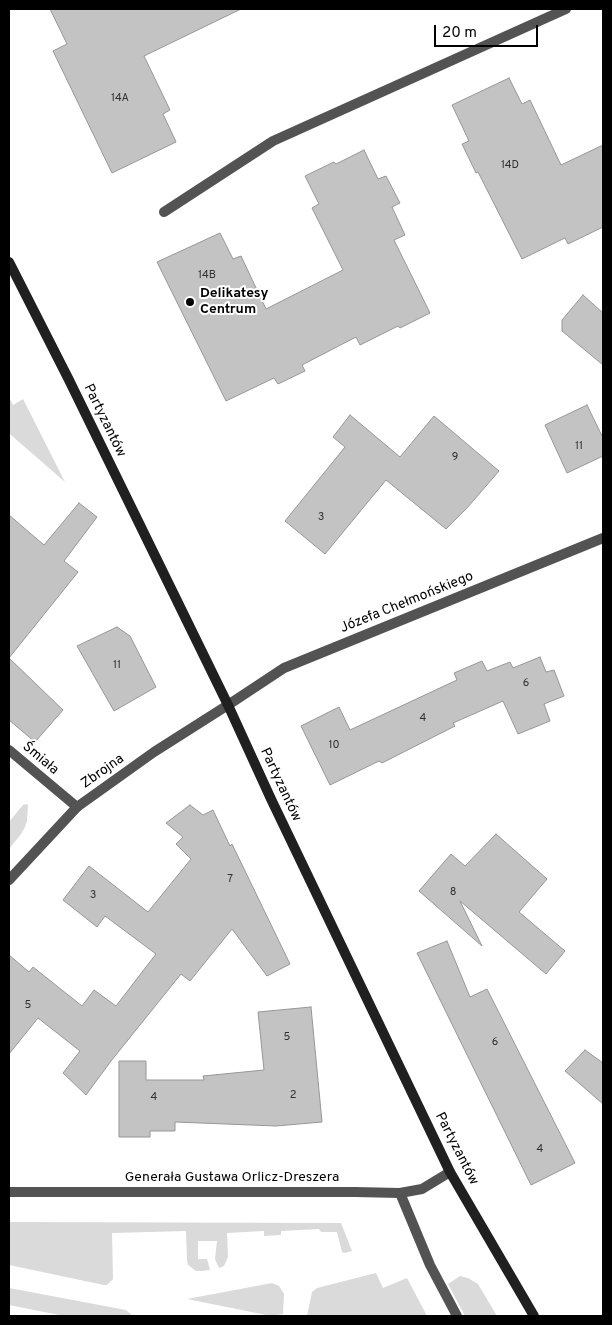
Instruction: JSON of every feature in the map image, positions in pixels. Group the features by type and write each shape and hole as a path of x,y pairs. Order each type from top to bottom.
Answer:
{"main road":[{"name":"Partyzantów","path":"9,262 228,705 271,799 450,1172 534,1316"}],"street":[{"path":"164,212 273,141 566,9"},
{"name":"Józefa Chełmońskiego","path":"228,705 284,668 603,538"},
{"name":"Zbrojna","path":"9,880 77,808 154,752 228,705"},
{"name":"Śmiała","path":"9,750 77,808"},
{"name":"Generała Gustawa Orlicz-Dreszera","path":"9,1192 400,1193 422,1189 450,1172"},
{"path":"400,1193 430,1265 457,1316"}],"shaded area":[{"path":"9,397 13,405 23,399 65,482 9,432"},
{"path":"26,804 28,805 25,827 9,849 9,822"},
{"path":"9,1222 341,1223 352,1251 342,1252 337,1232 321,1232 319,1229 281,1231 281,1235 264,1236 264,1231 227,1233 228,1257 224,1266 219,1268 215,1259 217,1241 198,1241 198,1259 207,1259 210,1270 196,1271 188,1265 186,1231 112,1233 113,1279 107,1285 104,1285 9,1265"},
{"path":"376,1273 383,1288 407,1278 427,1316 307,1316 312,1292 317,1288"},
{"path":"460,1276 478,1284 497,1316 465,1316 448,1284"},
{"path":"272,1283 279,1286 284,1294 283,1314 271,1316 187,1299"},
{"path":"9,1288 126,1310 133,1316 64,1316 9,1305"}],"building":[{"path":"50,9 241,9 144,56 170,110 163,114 176,142 112,173 53,51 67,44"},
{"path":"509,78 522,104 530,100 561,165 603,145 603,227 568,244 565,238 522,259 462,144 469,141 452,105"},
{"path":"364,150 378,179 386,176 400,203 392,207 405,235 394,240 430,313 360,345 356,337 302,365 305,371 278,384 274,378 226,401 157,262 220,233 233,259 241,256 266,309 343,270 312,208 319,204 305,176 334,162 336,164"},
{"path":"583,295 603,313 603,365 562,331 562,320"},
{"path":"587,405 603,438 603,456 567,473 545,425"},
{"path":"350,415 400,457 434,416 499,471 446,529 386,480 325,554 285,521 345,447 333,437"},
{"path":"79,503 97,517 64,561 78,572 9,658 9,515 44,545"},
{"path":"117,627 130,636 156,687 114,711 77,646"},
{"path":"540,657 546,672 554,670 564,696 544,704 550,721 518,734 503,701 453,723 455,726 382,763 379,761 330,785 301,726 339,707 350,730 457,680 454,673 482,661 487,671 510,662 513,668"},
{"path":"9,658 63,710 35,742 9,720"},
{"path":"190,805 203,815 213,810 230,846 232,844 290,964 267,976 232,929 190,981 181,974 86,1095 63,1073 80,1051 38,1018 9,1054 9,955 29,972 33,967 82,1006 94,990 116,1006 156,954 105,916 97,927 63,900 89,866 148,912 191,859 176,844 183,837 166,823"},
{"path":"496,834 547,879 519,912 565,951 546,974 460,901 482,946 419,891 451,854 465,866"},
{"path":"447,941 470,997 487,989 575,1163 531,1185 417,953"},
{"path":"311,1007 322,1122 276,1126 175,1122 175,1131 150,1131 150,1137 119,1137 119,1061 146,1061 146,1080 204,1080 203,1076 264,1070 258,1012"},
{"path":"585,1050 603,1063 603,1104 565,1071"}],"place":[{"name":"Delikatesy Centrum","path":"190,302"}]}
